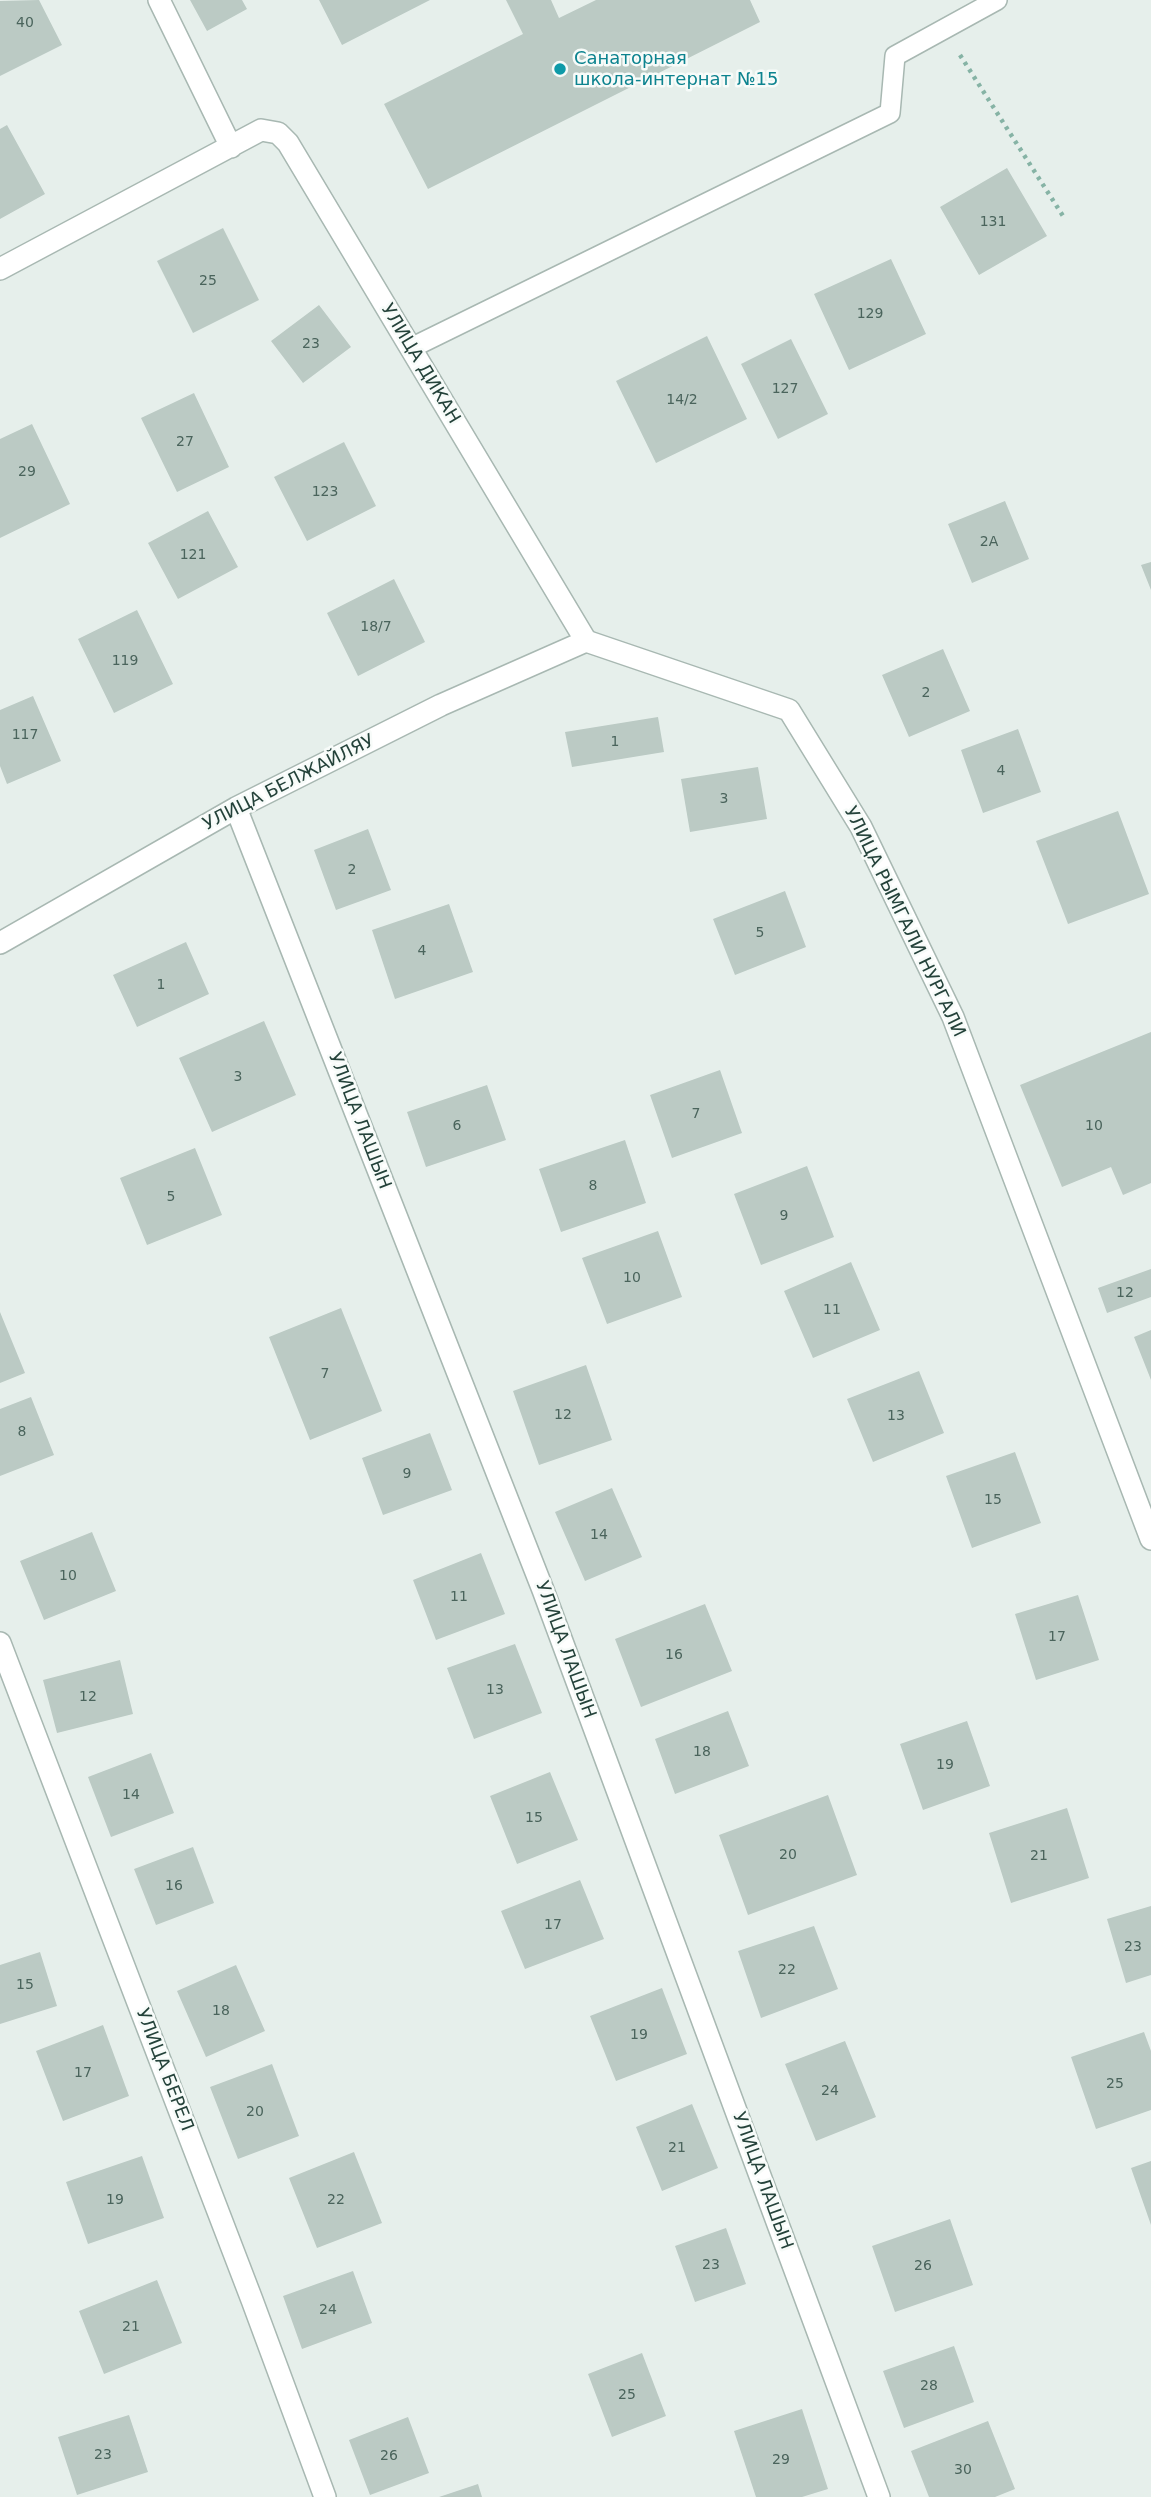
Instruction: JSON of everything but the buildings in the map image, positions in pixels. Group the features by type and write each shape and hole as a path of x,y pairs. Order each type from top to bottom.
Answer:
{"street":[{"path":"159,0 231,147"},
{"name":"УЛИЦА ДИКАН","path":"0,269 261,130 278,133 288,143 586,641"},
{"name":"УЛИЦА БЕЛЖАЙЛЯУ","path":"0,943 236,808 441,705 586,641"},
{"name":"УЛИЦА РЫМГАЛИ НУРГАЛИ","path":"586,641 789,710 860,827 953,1017 1151,1539"},
{"name":"УЛИЦА ЛАШЫН","path":"236,808 543,1590 879,2497"},
{"name":"УЛИЦА БЕРЕЛ","path":"0,1643 325,2497"}],"lane":[{"path":"411,348 890,113 895,55 998,0"}],"path":[{"path":"945,30 996,115 1063,216"}],"place":[{"name":"Санаторная школа-интернат №15","path":"560,69"}]}
